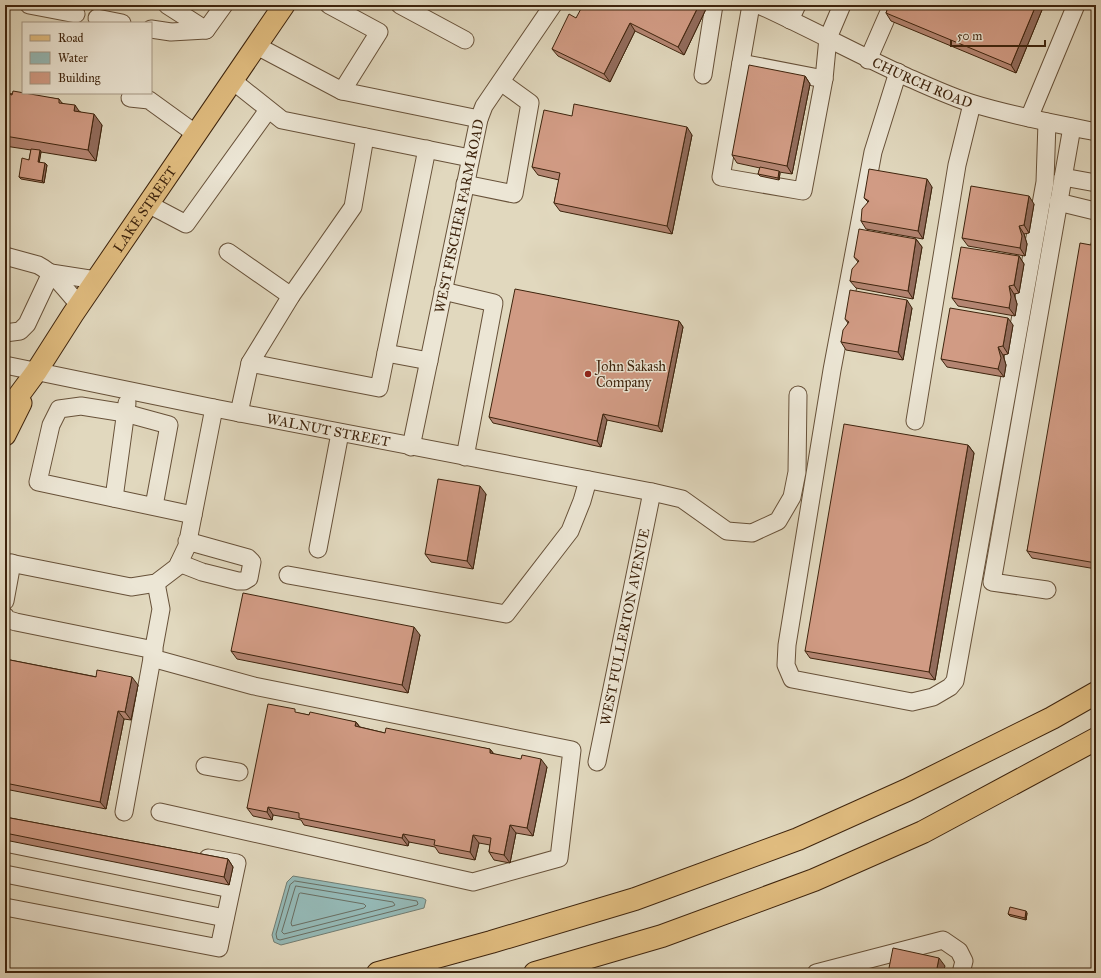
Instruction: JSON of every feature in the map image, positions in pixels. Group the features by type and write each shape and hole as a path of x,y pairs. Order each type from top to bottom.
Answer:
{"highway":[{"path":"378,973 490,942 635,899 798,838 921,783 1052,718 1096,692"},
{"path":"535,973 662,936 814,880 923,832 1096,739"}],"main road":[{"name":"LAKE STREET","path":"5,414 36,372 79,305 284,5"},
{"path":"5,435 36,372"}],"street":[{"path":"29,5 76,14"},
{"path":"167,5 206,30"},
{"path":"206,30 224,5"},
{"path":"329,5 379,32 342,91"},
{"name":"WEST FISCHER FARM ROAD","path":"411,447 479,119 484,106 553,5"},
{"path":"703,75 714,5"},
{"path":"752,5 740,63 721,177 803,191 824,78 828,38 842,5"},
{"name":"CHURCH ROAD","path":"759,5 794,12 828,38 868,60 972,104 1096,132"},
{"path":"868,60 892,5"},
{"path":"1029,118 1076,5"},
{"path":"411,8 465,40"},
{"path":"97,18 117,22"},
{"path":"152,29 171,32 206,30"},
{"path":"257,46 342,91 479,119"},
{"path":"740,63 824,78"},
{"path":"898,72 873,152 832,370 788,645 786,665 792,679 912,702 933,697 950,687 956,681 1045,182 1047,122"},
{"path":"233,81 282,120 470,158"},
{"path":"465,184 514,194 530,103 501,82"},
{"path":"130,98 149,100 196,134"},
{"path":"915,421 957,165 972,104"},
{"path":"148,204 186,224 268,110"},
{"path":"1046,590 992,582 1072,127"},
{"path":"239,413 250,363 291,296 353,207 365,137"},
{"path":"250,363 379,388 427,149"},
{"path":"1062,177 1096,183"},
{"path":"1058,202 1095,211"},
{"path":"228,252 291,296"},
{"path":"5,256 38,265 51,273 79,305"},
{"path":"51,273 96,280"},
{"path":"5,333 20,331 27,324 51,273"},
{"path":"443,291 494,303 465,457"},
{"path":"386,353 429,361"},
{"name":"WALNUT STREET","path":"5,365 411,447 652,492 682,499 727,531 752,533 778,521 792,497 798,472 798,395"},
{"path":"114,498 128,390"},
{"path":"154,506 168,425 125,413 81,406 59,409 51,425 38,482 193,515"},
{"path":"5,601 9,562 131,587 156,583 178,567 187,541 193,515 214,408"},
{"path":"318,549 340,433"},
{"path":"288,575 506,614 570,531 582,501 588,480"},
{"name":"WEST FULLERTON AVENUE","path":"597,762 652,492"},
{"path":"180,563 202,572 238,581 244,581 249,578 252,562 248,558 187,541"},
{"path":"124,812 161,609 156,583"},
{"path":"5,616 6,619 16,622 153,654 254,686 572,750 559,858 473,882 160,812"},
{"path":"205,766 239,772"},
{"path":"5,843 231,889"},
{"path":"5,907 218,948 237,863 191,855"},
{"path":"5,874 225,918"},
{"path":"821,972 943,940 958,951 964,961 961,973"}],"water":[{"path":"293,876 423,898 426,900 424,908 281,945 274,942 272,935 287,882"}],"building":[{"path":"583,5 699,5 678,47 630,23 604,74 552,49 569,14 576,18"},
{"path":"889,5 1036,5 1011,65 886,13"},
{"path":"749,65 805,76 787,166 732,155"},
{"path":"13,91 22,93 22,94 59,99 59,103 75,105 74,111 94,114 88,150 5,136 5,93 12,95"},
{"path":"574,104 687,127 667,226 554,203 560,173 532,167 544,110 572,116"},
{"path":"31,149 40,150 38,162 45,163 42,181 19,177 22,158 29,160"},
{"path":"760,167 779,171 778,178 758,174"},
{"path":"869,169 927,179 918,231 861,221 862,209 869,201 864,198"},
{"path":"971,186 1029,196 1024,225 1019,226 1022,236 1020,248 962,238"},
{"path":"1096,217 1096,563 1027,551 1080,243 1091,245"},
{"path":"859,229 916,239 908,291 850,281 852,269 859,261 854,257"},
{"path":"961,247 1019,256 1014,285 1009,286 1011,297 1009,308 952,298"},
{"name":"John Sakash Company","path":"515,289 679,321 658,426 603,414 597,441 489,417"},
{"path":"850,290 907,300 898,352 841,342 843,330 849,322 845,319"},
{"path":"950,308 1008,318 1003,346 998,347 1001,358 998,369 941,359"},
{"path":"844,424 968,445 929,672 805,651"},
{"path":"438,479 480,486 467,561 425,554"},
{"path":"243,593 414,627 402,685 231,651"},
{"path":"5,659 96,677 97,670 132,677 125,712 118,711 100,802 5,783"},
{"path":"268,704 295,709 295,712 309,715 310,712 356,722 355,726 385,733 386,728 490,749 490,753 521,759 522,755 541,759 527,828 510,825 504,855 489,852 491,838 473,835 470,852 434,845 435,840 403,834 402,838 299,818 299,813 268,807 267,812 247,808"},
{"path":"5,817 228,859 224,877 5,833"},
{"path":"1010,907 1026,911 1025,918 1008,914"},
{"path":"893,948 939,958 936,973 888,973"}],"place":[{"name":"John Sakash Company","path":"588,374"}]}
